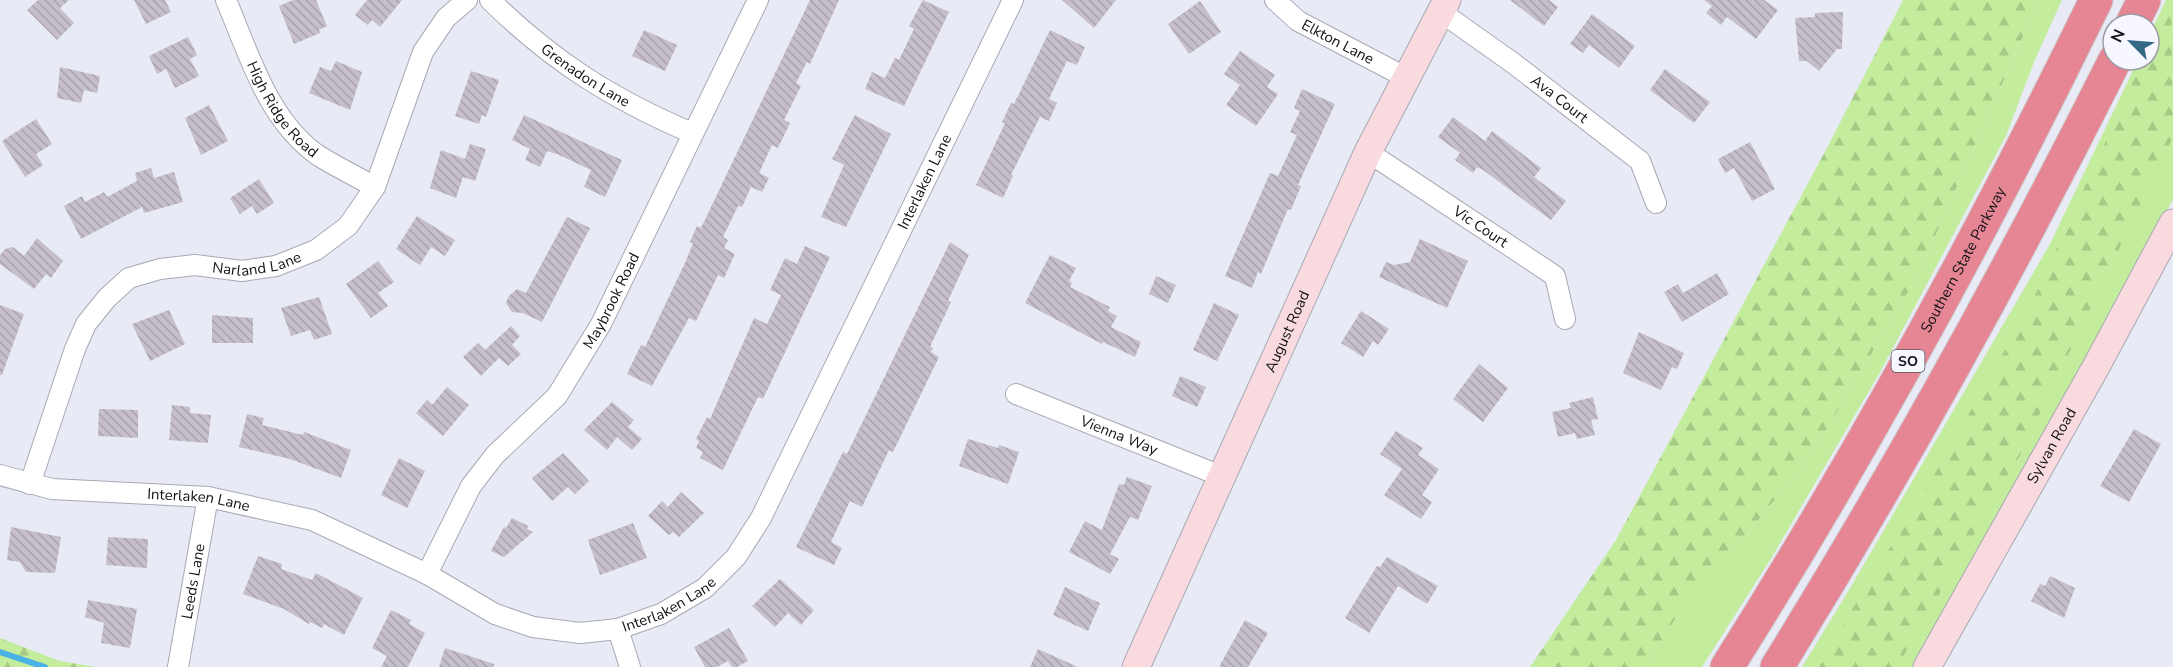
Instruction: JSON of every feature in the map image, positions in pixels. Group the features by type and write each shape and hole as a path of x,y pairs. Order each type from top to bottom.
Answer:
{"highway":[{"name":"Southern State Parkway","path":"1727,667 1821,513 1933,316 2006,181 2096,0"},
{"path":"1777,667 1877,502 1954,368 2109,72"}],"street":[{"name":"High Ridge Road","path":"226,0 265,90 288,127 318,155 375,187"},
{"name":"Narland Lane","path":"30,484 75,349 86,324 107,298 129,278 160,269 195,265 242,271 276,266 316,250 348,226 375,187 423,52 446,18 467,0"},
{"name":"Grenadon Lane","path":"490,0 523,32 568,68 641,111 692,133"},
{"name":"Maybrook Road","path":"427,574 471,486 495,455 557,396 602,324 758,0"},
{"name":"Interlaken Lane","path":"0,475 30,484 81,491 150,492 208,497 312,520 427,574 495,614 533,627 580,633 618,629 661,614 705,588 736,558 761,518 1013,0"},
{"name":"Elkton Lane","path":"1275,0 1298,21 1407,78"},
{"name":"August Road","path":"1136,667 1368,152 1444,6"},
{"name":"Ava Court","path":"1444,6 1513,63 1640,161 1656,203"},
{"name":"Vic Court","path":"1368,152 1555,276 1565,319"},
{"name":"Sylvan Road","path":"1927,667 2097,365 2173,223"},
{"name":"Vienna Way","path":"1016,394 1221,476"},
{"name":"Leeds Lane","path":"178,667 208,497"},
{"path":"618,629 630,667"}],"green space":[{"path":"1903,0 2039,0 1918,275 1812,454 1746,535 1700,577 1646,667 1530,667 1616,540 1828,146"},
{"path":"2039,0 2062,0 2034,62 2006,136 1879,374 1772,557 1702,667 1646,667 1700,576 1746,535 1812,454 1918,275"},
{"path":"2166,0 2173,0 2173,199 2097,350 1918,667 1802,667 2050,244 2132,72 2161,72 2160,12"},
{"path":"2171,0 2173,137 2020,455 1897,667 1817,667 1936,472 2031,304 2137,72 2161,72 2161,22"},
{"path":"0,638 60,661 96,667 0,667"}],"building":[{"path":"38,0 69,0 60,8 74,23 57,40 27,10"},
{"path":"134,0 165,0 171,12 146,24"},
{"path":"293,0 316,0 327,26 319,30 320,33 294,44 279,6"},
{"path":"367,0 402,0 380,27 372,20 368,25 355,15"},
{"path":"810,0 839,0 810,64 807,62 796,83 801,86 784,120 790,123 778,148 772,145 759,173 769,178 762,192 751,187 742,207 738,206 723,237 728,240 724,248 735,254 724,278 718,275 696,321 689,318 652,386 627,374 641,345 645,347 685,263 697,226 701,228"},
{"path":"923,0 949,12 904,106 865,89 872,72 885,78 895,58 899,60 914,29 909,26"},
{"path":"1062,0 1116,0 1094,28"},
{"path":"1510,0 1549,0 1558,7 1544,26"},
{"path":"1704,0 1764,0 1778,10 1756,39 1727,17 1721,25 1706,13 1712,6"},
{"path":"1200,1 1221,32 1189,54 1168,24"},
{"path":"1843,12 1842,49 1837,49 1819,71 1807,61 1799,61 1795,18 1815,17 1815,13"},
{"path":"1592,14 1635,46 1619,68 1589,45 1583,53 1570,44"},
{"path":"644,30 677,45 665,71 632,56"},
{"path":"1050,30 1085,47 1077,65 1067,61 1049,99 1057,103 1049,121 1040,117 1011,175 1013,176 1003,198 976,185 1005,123 1002,122 1011,103 1014,104"},
{"path":"188,37 197,55 190,59 199,76 175,88 166,69 157,74 149,56"},
{"path":"1240,51 1275,75 1267,87 1278,94 1256,126 1226,105 1240,85 1224,74"},
{"path":"336,61 362,72 350,110 309,93 320,67 331,71"},
{"path":"60,67 100,76 97,93 84,90 81,103 57,98"},
{"path":"1665,69 1710,102 1694,123 1650,90"},
{"path":"471,71 499,80 486,117 482,115 479,124 455,116"},
{"path":"1302,89 1335,104 1298,185 1301,186 1291,210 1288,209 1261,274 1258,272 1252,288 1225,276 1270,173 1278,176 1297,135 1290,132 1300,111 1294,108"},
{"path":"209,105 228,141 201,155 185,118"},
{"path":"524,115 622,160 605,197 584,187 591,170 557,154 547,151 540,167 525,160 530,149 512,140"},
{"path":"855,115 891,134 846,227 821,217 844,165 832,159"},
{"path":"1453,117 1485,141 1492,131 1541,168 1534,177 1566,201 1551,220 1483,170 1477,167 1473,173 1455,160 1460,153 1438,137"},
{"path":"36,119 52,144 36,154 43,165 25,177 2,141"},
{"path":"1750,142 1775,189 1752,201 1734,168 1725,173 1718,159"},
{"path":"470,144 486,149 475,181 463,177 456,198 430,188 441,150 465,159"},
{"path":"151,168 154,178 174,172 183,202 144,213 142,207 81,239 64,206 82,196 85,202 104,192 107,197 137,181 135,173"},
{"path":"259,179 274,203 257,214 252,206 240,214 230,198"},
{"path":"417,216 455,240 445,256 431,247 420,265 396,249"},
{"path":"567,217 590,228 542,322 523,313 512,312 506,303 509,296 517,289 526,293"},
{"path":"37,238 63,261 51,278 46,274 34,289 0,264 0,255 5,249 13,247 24,256"},
{"path":"1420,239 1468,261 1447,308 1379,277 1386,262 1394,265 1410,262"},
{"path":"950,242 969,255 930,347 933,348 931,352 939,357 893,452 889,450 862,507 850,501 831,542 842,548 834,565 796,547 843,452 847,454"},
{"path":"805,246 830,257 763,399 758,397 723,470 700,458 703,452 696,448 699,441 696,439 707,417 710,419 754,318 767,324 781,295 770,290 785,258 797,264"},
{"path":"1050,255 1076,268 1069,281 1072,283 1070,287 1110,307 1108,311 1117,316 1111,327 1141,342 1135,357 1103,342 1102,344 1025,303"},
{"path":"378,261 394,282 378,293 388,306 371,318 346,284"},
{"path":"1717,273 1729,294 1682,322 1664,292 1678,284 1683,293"},
{"path":"1156,276 1176,285 1168,303 1149,294"},
{"path":"319,297 332,334 314,340 310,330 291,336 281,308"},
{"path":"1214,303 1239,315 1217,361 1193,350"},
{"path":"0,305 24,314 2,375 0,375"},
{"path":"169,310 185,344 150,361 132,324"},
{"path":"1361,311 1389,329 1378,345 1373,341 1363,357 1341,343"},
{"path":"212,315 253,318 253,343 212,343"},
{"path":"511,326 520,336 512,345 521,354 508,366 499,358 481,376 463,357 478,343 485,350"},
{"path":"1639,332 1684,353 1677,369 1672,367 1661,390 1623,373"},
{"path":"1479,364 1508,388 1483,422 1453,399"},
{"path":"1180,376 1206,387 1197,407 1172,396"},
{"path":"447,387 469,405 443,436 416,413 427,400 432,405"},
{"path":"1593,397 1598,419 1591,420 1595,435 1577,439 1575,433 1558,437 1552,412 1571,408 1569,403"},
{"path":"612,402 634,420 628,427 642,439 632,450 617,437 607,450 584,430"},
{"path":"172,405 190,407 190,413 211,415 208,443 169,440"},
{"path":"99,409 138,410 138,438 98,436"},
{"path":"247,414 264,418 262,425 303,435 304,432 351,450 341,478 290,459 239,447"},
{"path":"2134,429 2161,444 2129,502 2100,486"},
{"path":"1396,431 1423,448 1418,455 1439,469 1422,495 1432,502 1421,519 1384,495 1402,469 1380,454"},
{"path":"968,439 998,448 999,445 1019,452 1008,484 959,466"},
{"path":"563,453 589,481 575,494 568,487 552,501 532,478"},
{"path":"399,458 425,471 407,508 381,495"},
{"path":"1127,477 1152,486 1138,520 1130,517 1110,554 1119,559 1110,574 1069,552 1085,521 1102,530 1119,484 1124,485"},
{"path":"681,492 704,513 679,537 673,532 669,535 648,516 662,501 668,507"},
{"path":"512,518 528,526 527,529 533,532 504,557 491,551 504,527 506,528"},
{"path":"633,523 647,558 600,575 588,540"},
{"path":"11,527 61,537 55,573 26,572 20,562 7,560"},
{"path":"108,537 148,539 147,568 106,565"},
{"path":"258,556 282,564 281,569 312,580 316,573 363,598 344,635 324,624 322,628 310,622 309,624 284,609 243,594"},
{"path":"1387,557 1438,586 1427,604 1398,586 1369,633 1345,618 1377,566 1380,567"},
{"path":"2050,576 2075,588 2064,618 2031,601 2040,584 2045,586"},
{"path":"780,579 814,610 801,625 788,613 775,627 752,606"},
{"path":"1065,587 1100,603 1088,631 1053,615"},
{"path":"88,600 137,609 130,648 101,643 104,623 85,617"},
{"path":"391,610 411,620 409,624 425,633 408,667 381,667 387,656 372,648"},
{"path":"1245,620 1268,633 1248,667 1219,667"},
{"path":"729,628 748,661 737,667 732,667 728,661 717,667 705,667 694,647"},
{"path":"445,648 494,664 494,667 439,667"},
{"path":"1038,649 1078,667 1030,667"}],"waterway":[{"path":"0,652 45,667"}]}
